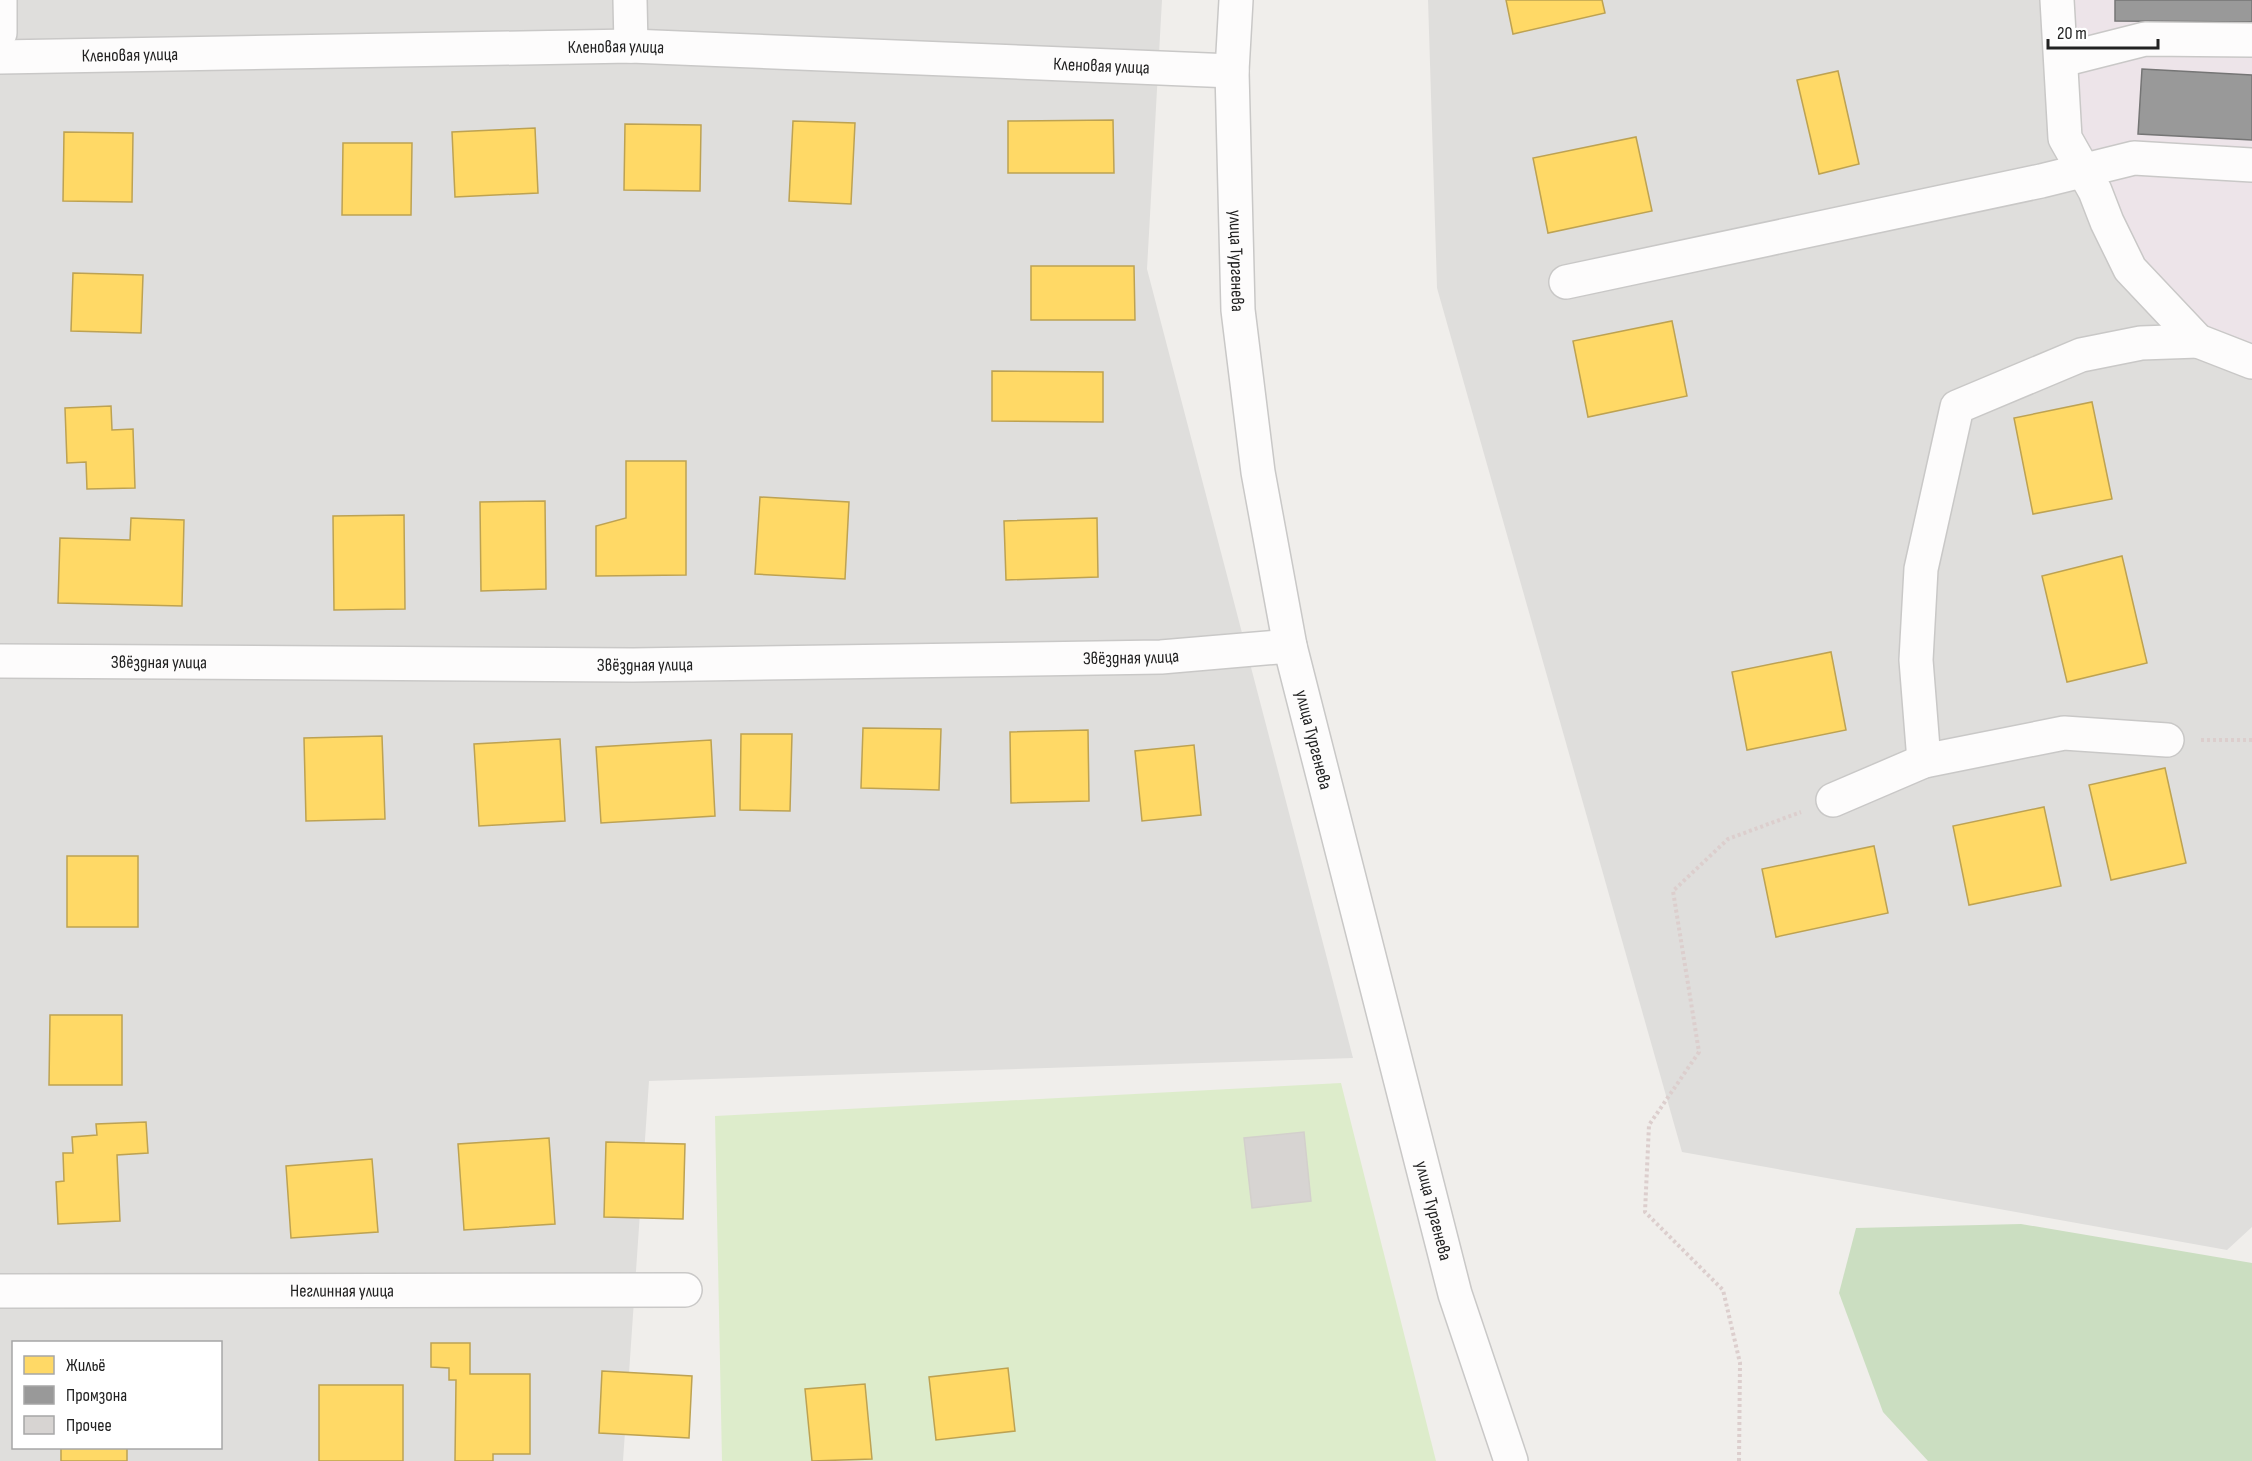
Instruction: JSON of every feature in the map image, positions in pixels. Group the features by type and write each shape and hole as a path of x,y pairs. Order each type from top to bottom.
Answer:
{"street":[{"path":"0,0 0,33"},
{"path":"630,0 631,46"},
{"name":"улица Тургенева","path":"1236,0 1232,71 1238,310 1258,472 1290,646 1455,1294 1511,1461"},
{"path":"2057,0 2065,138 2095,191 2130,269 2198,341"},
{"path":"2062,60 2145,39 2252,40"},
{"name":"Кленовая улица","path":"0,57 631,46 1232,71"},
{"path":"1566,282 2041,181 2082,169 2134,158 2252,165"},
{"path":"1924,762 1917,660 1921,569 1957,407 2081,355 2141,343 2198,341 2252,362"},
{"name":"Звёздная улица","path":"0,661 633,665 1161,657 1290,646"},
{"path":"1833,800 1924,762 2064,733 2167,740"},
{"name":"Неглинная улица","path":"0,1291 685,1290"}],"path":[{"path":"2167,740 2252,740"},
{"path":"1739,1461 1740,1363 1723,1290 1644,1212 1649,1125 1699,1052 1673,891 1728,839 1833,800"}],"shaded area":[{"path":"0,0 1162,0 1147,269 1353,1058 649,1081 623,1461 0,1461"},
{"path":"1428,0 2057,0 2252,362 2252,1227 2227,1250 1682,1152 1437,288"},
{"path":"2057,0 2252,0 2252,362 2130,269 2065,138"}],"green space":[{"path":"1341,1083 1436,1461 722,1461 715,1116"},
{"path":"2021,1224 2252,1263 2252,1461 1928,1461 1883,1412 1839,1293 1856,1228"}],"building: Жильё":[{"path":"1506,0 1602,0 1605,13 1513,34"},
{"path":"1838,71 1859,164 1819,174 1797,80"},
{"path":"1113,120 1114,173 1008,173 1008,121"},
{"path":"793,121 855,123 851,204 789,201"},
{"path":"625,124 701,125 700,191 624,190"},
{"path":"535,128 538,193 455,197 452,132"},
{"path":"64,132 133,133 132,202 63,201"},
{"path":"1636,137 1652,211 1548,233 1533,158"},
{"path":"343,143 412,143 411,215 342,215"},
{"path":"1031,266 1134,266 1135,320 1031,320"},
{"path":"73,273 143,275 141,333 71,331"},
{"path":"1672,321 1687,396 1588,417 1573,341"},
{"path":"992,371 1103,372 1103,422 992,421"},
{"path":"2092,402 2112,499 2033,514 2014,418"},
{"path":"111,406 112,430 133,429 135,488 87,489 86,462 67,463 65,408"},
{"path":"626,461 686,461 686,575 596,576 596,526 626,518"},
{"path":"760,497 849,502 845,579 755,574"},
{"path":"545,501 546,589 481,591 480,502"},
{"path":"404,515 405,609 334,610 333,516"},
{"path":"131,518 184,520 182,606 58,603 60,538 130,540"},
{"path":"1097,518 1098,577 1006,580 1004,521"},
{"path":"2122,556 2147,663 2067,682 2042,576"},
{"path":"1831,652 1846,730 1747,750 1732,672"},
{"path":"863,728 941,729 939,790 861,788"},
{"path":"1088,730 1089,801 1011,803 1010,732"},
{"path":"741,734 792,734 790,811 740,810"},
{"path":"382,736 385,819 306,821 304,738"},
{"path":"560,739 565,821 479,826 474,744"},
{"path":"711,740 715,816 601,823 596,747"},
{"path":"1194,745 1201,815 1142,821 1135,751"},
{"path":"2165,768 2186,863 2111,880 2089,785"},
{"path":"2044,807 2061,886 1969,905 1953,826"},
{"path":"1874,846 1888,913 1776,937 1762,869"},
{"path":"67,856 138,856 138,927 67,927"},
{"path":"50,1015 122,1015 122,1085 49,1085"},
{"path":"146,1122 148,1153 117,1155 120,1221 58,1224 56,1182 64,1181 63,1153 73,1153 72,1137 97,1135 96,1124"},
{"path":"549,1138 555,1224 464,1230 458,1144"},
{"path":"606,1142 685,1144 683,1219 604,1217"},
{"path":"372,1159 378,1232 291,1238 286,1166"},
{"path":"431,1343 470,1343 470,1374 530,1374 530,1454 493,1454 493,1461 455,1461 456,1380 449,1380 449,1368 431,1367"},
{"path":"1008,1368 1015,1431 936,1440 929,1377"},
{"path":"602,1371 692,1376 689,1438 599,1433"},
{"path":"865,1384 872,1459 812,1461 805,1389"},
{"path":"319,1385 403,1385 403,1461 319,1461"},
{"path":"61,1449 127,1449 127,1461 61,1461"}],"building: Промзона":[{"path":"2115,0 2252,0 2252,22 2115,21"},
{"path":"2142,69 2252,75 2252,140 2138,134"}],"building: Прочее":[{"path":"1304,1132 1311,1201 1252,1208 1244,1138"}]}
